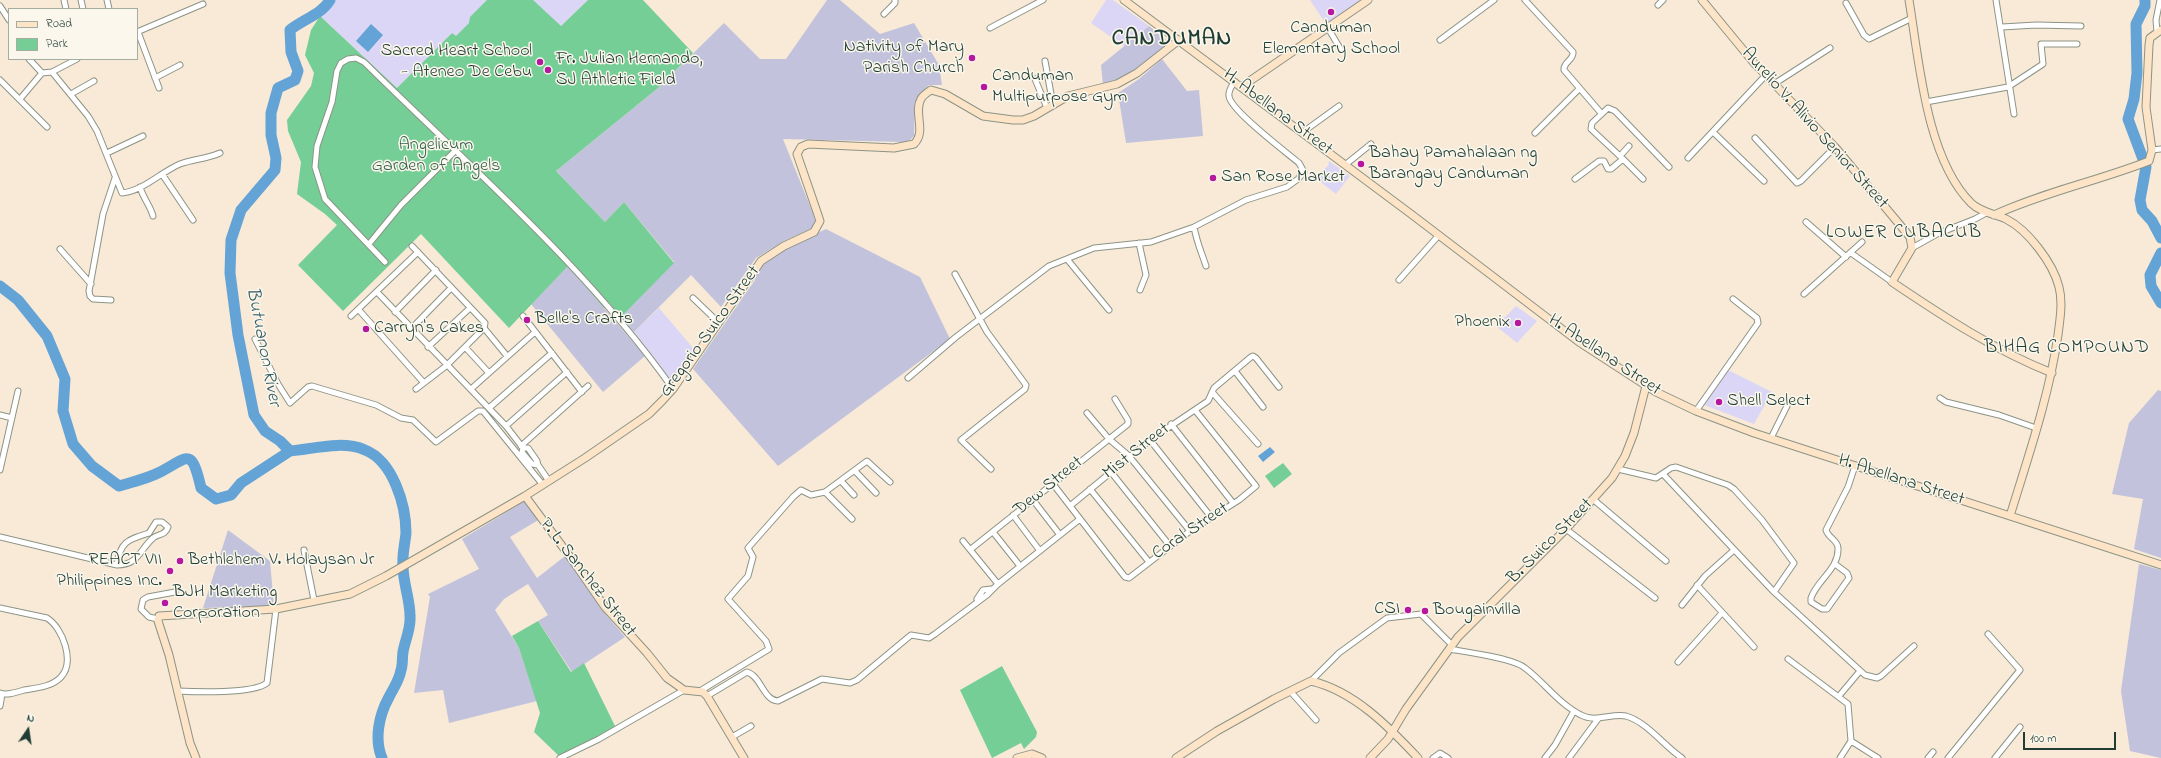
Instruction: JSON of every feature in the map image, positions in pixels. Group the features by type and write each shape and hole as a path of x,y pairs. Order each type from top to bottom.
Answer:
{"street":[{"path":"884,14 896,3 895,0"},
{"path":"990,28 1043,0"},
{"name":"H. Abellana Street","path":"1124,0 1303,132 1579,342 1646,386 1696,411 1771,438 2161,565"},
{"path":"1241,87 1368,0"},
{"path":"1440,40 1494,0"},
{"path":"1525,0 1573,52 1573,56 1564,68 1579,89 1601,113"},
{"path":"1658,5 1663,0"},
{"name":"Aurelio V. Alivio Senior Street","path":"1702,0 1766,76 1835,147 1910,237 1912,248"},
{"path":"1909,0 1930,120 1948,170 1971,203 1991,214 2016,224 2040,251 2056,278 2061,302 2052,372 2010,516"},
{"path":"1996,0 2002,27 2008,87 2014,114"},
{"path":"1892,282 1912,248 1937,234 2021,203 2145,162 2152,150 2146,107 2149,46 2150,38 2159,31 2156,20 2160,0"},
{"path":"1846,3 1864,35 1869,39 1912,18"},
{"path":"138,32 203,4"},
{"path":"0,6 8,18"},
{"path":"2002,27 2036,24 2081,26"},
{"path":"1328,28 1341,50"},
{"path":"138,35 159,88"},
{"name":"Gregorio Suico Street","path":"158,619 161,616 276,609 314,600 350,594 386,576 546,483 648,414 673,389 761,261 784,246 814,232 818,228 820,221 797,154 801,147 808,144 894,148 914,144 920,133 919,105 922,98 931,90 944,94 988,118 1023,120 1050,107 1068,96 1117,84 1137,72 1179,40"},
{"path":"1926,102 2008,87 2043,64 2041,44 2077,44"},
{"path":"1774,84 1830,48"},
{"path":"386,262 325,199 315,167 318,146 332,102 337,71 341,63 348,59 356,58 364,62 575,269 642,348 673,389"},
{"path":"30,60 42,73"},
{"path":"20,99 42,73 52,72 75,60"},
{"path":"1045,61 1050,107"},
{"path":"155,78 180,65"},
{"path":"52,72 71,94 97,131 122,193 140,187 180,164 202,160 220,153"},
{"path":"1688,158 1766,76"},
{"path":"1035,78 1050,107"},
{"path":"0,80 47,127"},
{"path":"71,94 94,80"},
{"path":"908,378 956,337 1049,266 1094,248 1151,242 1194,227 1246,200 1287,187 1298,180 1304,172 1299,163 1233,106 1229,96 1234,82"},
{"path":"1535,133 1579,89"},
{"path":"1303,132 1340,106"},
{"path":"1644,179 1592,129 1592,123 1608,108 1615,112 1669,167"},
{"path":"1713,132 1764,181"},
{"path":"107,153 142,136"},
{"path":"1755,138 1797,183 1801,181 1835,147"},
{"path":"1346,165 1371,144"},
{"path":"1575,179 1599,161 1604,161 1608,169 1611,169 1629,146"},
{"path":"2152,150 2161,150"},
{"path":"369,244 401,205 455,151"},
{"path":"162,174 193,220"},
{"path":"111,300 93,299 90,296 103,214 116,178"},
{"path":"140,187 144,198 149,202 154,216"},
{"path":"1806,222 1846,257"},
{"path":"1194,227 1197,246 1202,253 1206,266"},
{"path":"1399,280 1438,235"},
{"path":"1804,294 1862,242"},
{"path":"1139,243 1146,275 1140,290"},
{"path":"412,246 485,323 484,328 446,366 416,389"},
{"path":"60,249 91,284"},
{"path":"351,316 418,252"},
{"path":"1851,253 1892,282 1985,343 2021,361 2052,372"},
{"path":"1067,259 1109,310"},
{"path":"395,312 436,270"},
{"path":"955,274 980,320 1026,385 1024,389 961,440 991,469"},
{"path":"411,329 452,288"},
{"path":"377,292 446,366 506,426 522,447 522,452 532,464 538,465 546,483"},
{"path":"693,298 718,322"},
{"path":"1696,411 1758,322 1757,318 1733,299"},
{"path":"428,347 470,308"},
{"path":"358,309 424,383"},
{"path":"523,316 582,392"},
{"path":"484,328 507,356"},
{"path":"470,389 535,332"},
{"path":"255,339 278,384 290,403 308,387 312,386 376,404 401,418 413,420 436,442 478,411 483,411 546,483"},
{"path":"465,347 488,373"},
{"path":"489,408 552,353"},
{"path":"1258,444 1212,392 1253,356 1279,388"},
{"path":"1235,371 1263,407"},
{"path":"506,426 567,372"},
{"path":"522,447 588,386"},
{"name":"B. Suico Street","path":"1370,758 1393,732 1406,709 1450,647 1469,624 1594,500 1618,469 1634,433 1646,386"},
{"path":"0,470 18,391"},
{"name":"Mist Street","path":"1070,506 1129,456 1171,424 1196,410 1208,401 1212,392"},
{"path":"1940,398 1946,402 1999,415 2036,428"},
{"name":"Dew Street","path":"971,549 1128,424 1128,420 1114,399"},
{"path":"1771,438 1787,406"},
{"name":"Coral Street","path":"1080,519 1127,578 1190,531 1256,486 1196,410"},
{"path":"1087,413 1109,439 1129,456 1190,531"},
{"path":"0,415 12,418"},
{"path":"1171,424 1233,503"},
{"path":"1150,440 1211,517"},
{"path":"703,694 769,649 769,645 766,641 728,599 748,576 753,557 748,548 773,518 799,491 811,495 825,492 867,461 890,482"},
{"path":"1835,564 1847,573 1849,578 1828,609 1822,609 1811,602 1811,598 1835,564 1838,548 1837,543 1827,535 1826,530 1848,487 1855,466"},
{"path":"1618,469 1656,478 1676,467 1728,485 1734,489 1762,520 1794,563 1774,592"},
{"path":"855,471 876,493"},
{"path":"1111,472 1170,546"},
{"path":"1663,474 1774,592 1865,675 1877,678 1914,646"},
{"path":"841,481 854,495"},
{"path":"560,758 599,739 684,690 703,694 747,672 753,674 774,701 778,701 822,680 850,683 857,680 911,635 928,638 976,602 983,590 992,589 1080,519 1053,484"},
{"path":"1090,489 1149,562"},
{"path":"825,492 852,519"},
{"name":"P. L. Sanchez Street","path":"524,496 616,621 647,653 667,678 684,690"},
{"path":"1032,500 1060,535"},
{"path":"1594,500 1666,561"},
{"path":"1013,516 1040,551"},
{"path":"0,537 117,565 125,565 133,561 153,538 167,530 166,524 156,522 149,533 123,543 120,549 117,565"},
{"path":"1566,529 1655,598"},
{"path":"993,532 1020,566"},
{"path":"149,533 153,538"},
{"path":"963,541 998,584"},
{"path":"304,550 314,600"},
{"path":"1682,606 1697,585 1734,550"},
{"path":"1697,585 1754,647"},
{"path":"175,592 148,597 143,600 141,609 149,617 158,619 196,758"},
{"path":"0,608 47,618 53,622 62,633 68,662 60,678 51,684 1,694 0,706"},
{"path":"177,691 236,690 256,688 267,683 276,609"},
{"path":"1678,662 1722,613"},
{"path":"1176,758 1217,731 1311,681 1339,652 1387,618 1421,614 1450,647 1513,662 1525,667 1574,711 1586,717 1598,718 1619,715 1628,717 1640,723 1682,758"},
{"path":"1948,758 2020,670 1988,634"},
{"path":"1788,659 1848,704 1851,741 1840,758"},
{"path":"1839,696 1860,671"},
{"path":"1311,681 1333,687 1369,712 1393,732 1418,758"},
{"path":"1290,691 1316,720"},
{"path":"703,694 732,737 744,758"},
{"path":"1545,758 1556,745 1574,711"},
{"path":"1569,758 1598,718"},
{"path":"732,737 750,726"},
{"path":"1995,758 2020,727"},
{"path":"1851,741 1878,758"},
{"path":"1928,758 1933,752"},
{"path":"1433,758 1440,753 1448,758"},
{"path":"1017,758 1032,754 1042,758"}],"shaded area":[{"name":"Sacred Heart School - Ateneo De Cebu","path":"334,0 588,0 561,26 527,106 452,33 397,88 320,16"},
{"path":"827,0 840,0 880,34 914,23 939,65 942,85 929,85 919,94 915,106 914,136 910,140 903,142 783,139 812,211 815,221 813,228 786,240 756,258 721,307 691,275 634,332 621,317 674,262 624,202 605,222 556,171 658,88 724,23 760,59 786,59"},
{"path":"1106,0 1113,0 1149,26 1125,47 1091,23"},
{"name":"Canduman Elementary School","path":"1310,0 1360,0 1326,24"},
{"path":"1149,26 1170,43 1134,70 1112,83 1103,85 1101,65"},
{"path":"1162,59 1187,91 1199,90 1203,136 1126,143 1118,93 1139,79"},
{"path":"1329,161 1350,176 1336,194 1314,177 1328,166"},
{"path":"826,229 920,277 950,339 778,466 693,369 755,280 753,278 762,264 779,251"},
{"path":"568,266 645,356 603,392 531,304"},
{"path":"1516,306 1537,321 1517,343 1496,326"},
{"path":"659,308 694,349 673,384 634,332"},
{"path":"1726,369 1772,392 1754,424 1704,405"},
{"path":"2158,390 2161,391 2161,558 2134,549 2143,499 2112,494 2129,423"},
{"path":"525,501 540,519 510,537 537,578 565,556 607,616 625,637 572,672 538,621 548,615 528,584 504,599 495,610 519,648 537,701 449,723 443,690 414,693 430,597 428,594 479,569 462,539"},
{"path":"228,530 270,561 274,606 203,608"},
{"path":"2139,564 2161,570 2161,758 2130,751 2121,691"}],"green space":[{"name":"Angelicum Garden of Angels","path":"487,0 533,0 561,26 588,0 643,0 693,53 658,88 556,171 605,222 624,202 674,263 621,317 609,303 604,308 568,266 509,328 421,234 343,311 298,265 337,225 325,214 297,194 301,162 288,131 287,120 311,86 314,73 305,55 311,30 320,16 397,88 452,33 456,36 469,23 470,17"},
{"path":"1283,463 1292,474 1274,488 1265,476"},
{"path":"538,621 571,672 584,663 616,728 559,756 534,732 540,713 519,648 512,636"},
{"path":"1002,666 1037,732 1036,737 1024,749 1021,743 992,758 960,690"}],"water":[{"path":"371,24 383,35 368,52 356,41"},
{"path":"1270,447 1275,452 1263,462 1258,456"}],"waterway":[{"name":"Butuanon River","path":"330,0 317,13 290,30 291,52 298,71 295,80 278,88 271,113 271,135 276,158 275,170 241,210 231,240 230,273 238,335 254,415 265,431 280,441 290,451 337,445 356,447 365,450 375,456 383,464 396,485 400,497 404,510 406,533 403,566 410,610 410,621 400,674 380,719 378,743 382,758"},
{"path":"2145,0 2145,6 2136,24 2137,73 2134,99 2128,119 2146,167 2140,200 2142,210 2152,221 2161,238"},
{"path":"2161,253 2150,275 2151,286 2161,303"},
{"path":"0,286 18,300 47,336 65,379 63,411 73,444 92,466 119,486 144,479 182,460 187,459 191,460 194,465 198,474 201,488 216,499 231,495 241,483 290,451"}],"place":[{"name":"Canduman Elementary School","path":"1331,12"},
{"name":"Nativity of Mary Parish Church","path":"972,58"},
{"name":"Sacred Heart School - Ateneo De Cebu","path":"540,62"},
{"name":"Fr. Julian Hernando, SJ Athletic Field","path":"548,70"},
{"name":"Canduman Multipurpose Gym","path":"984,87"},
{"name":"Bahay Pamahalaan ng Barangay Canduman","path":"1361,164"},
{"name":"San Rose Market","path":"1213,178"},
{"name":"Belle's Crafts","path":"527,320"},
{"name":"Phoenix","path":"1518,323"},
{"name":"Carryn's Cakes","path":"366,329"},
{"name":"Shell Select","path":"1719,402"},
{"name":"Bethlehem V. Holaysan Jr","path":"180,561"},
{"name":"REACT VII Philippines Inc.","path":"170,571"},
{"name":"BJH Marketing Corporation","path":"165,603"},
{"name":"CSI","path":"1408,610"},
{"name":"Bougainvilla","path":"1425,611"}],"district":[{"name":"CANDUMAN","path":"1172,40"},
{"name":"LOWER CUBACUB","path":"1904,234"},
{"name":"BIHAG COMPOUND","path":"2067,349"}]}
